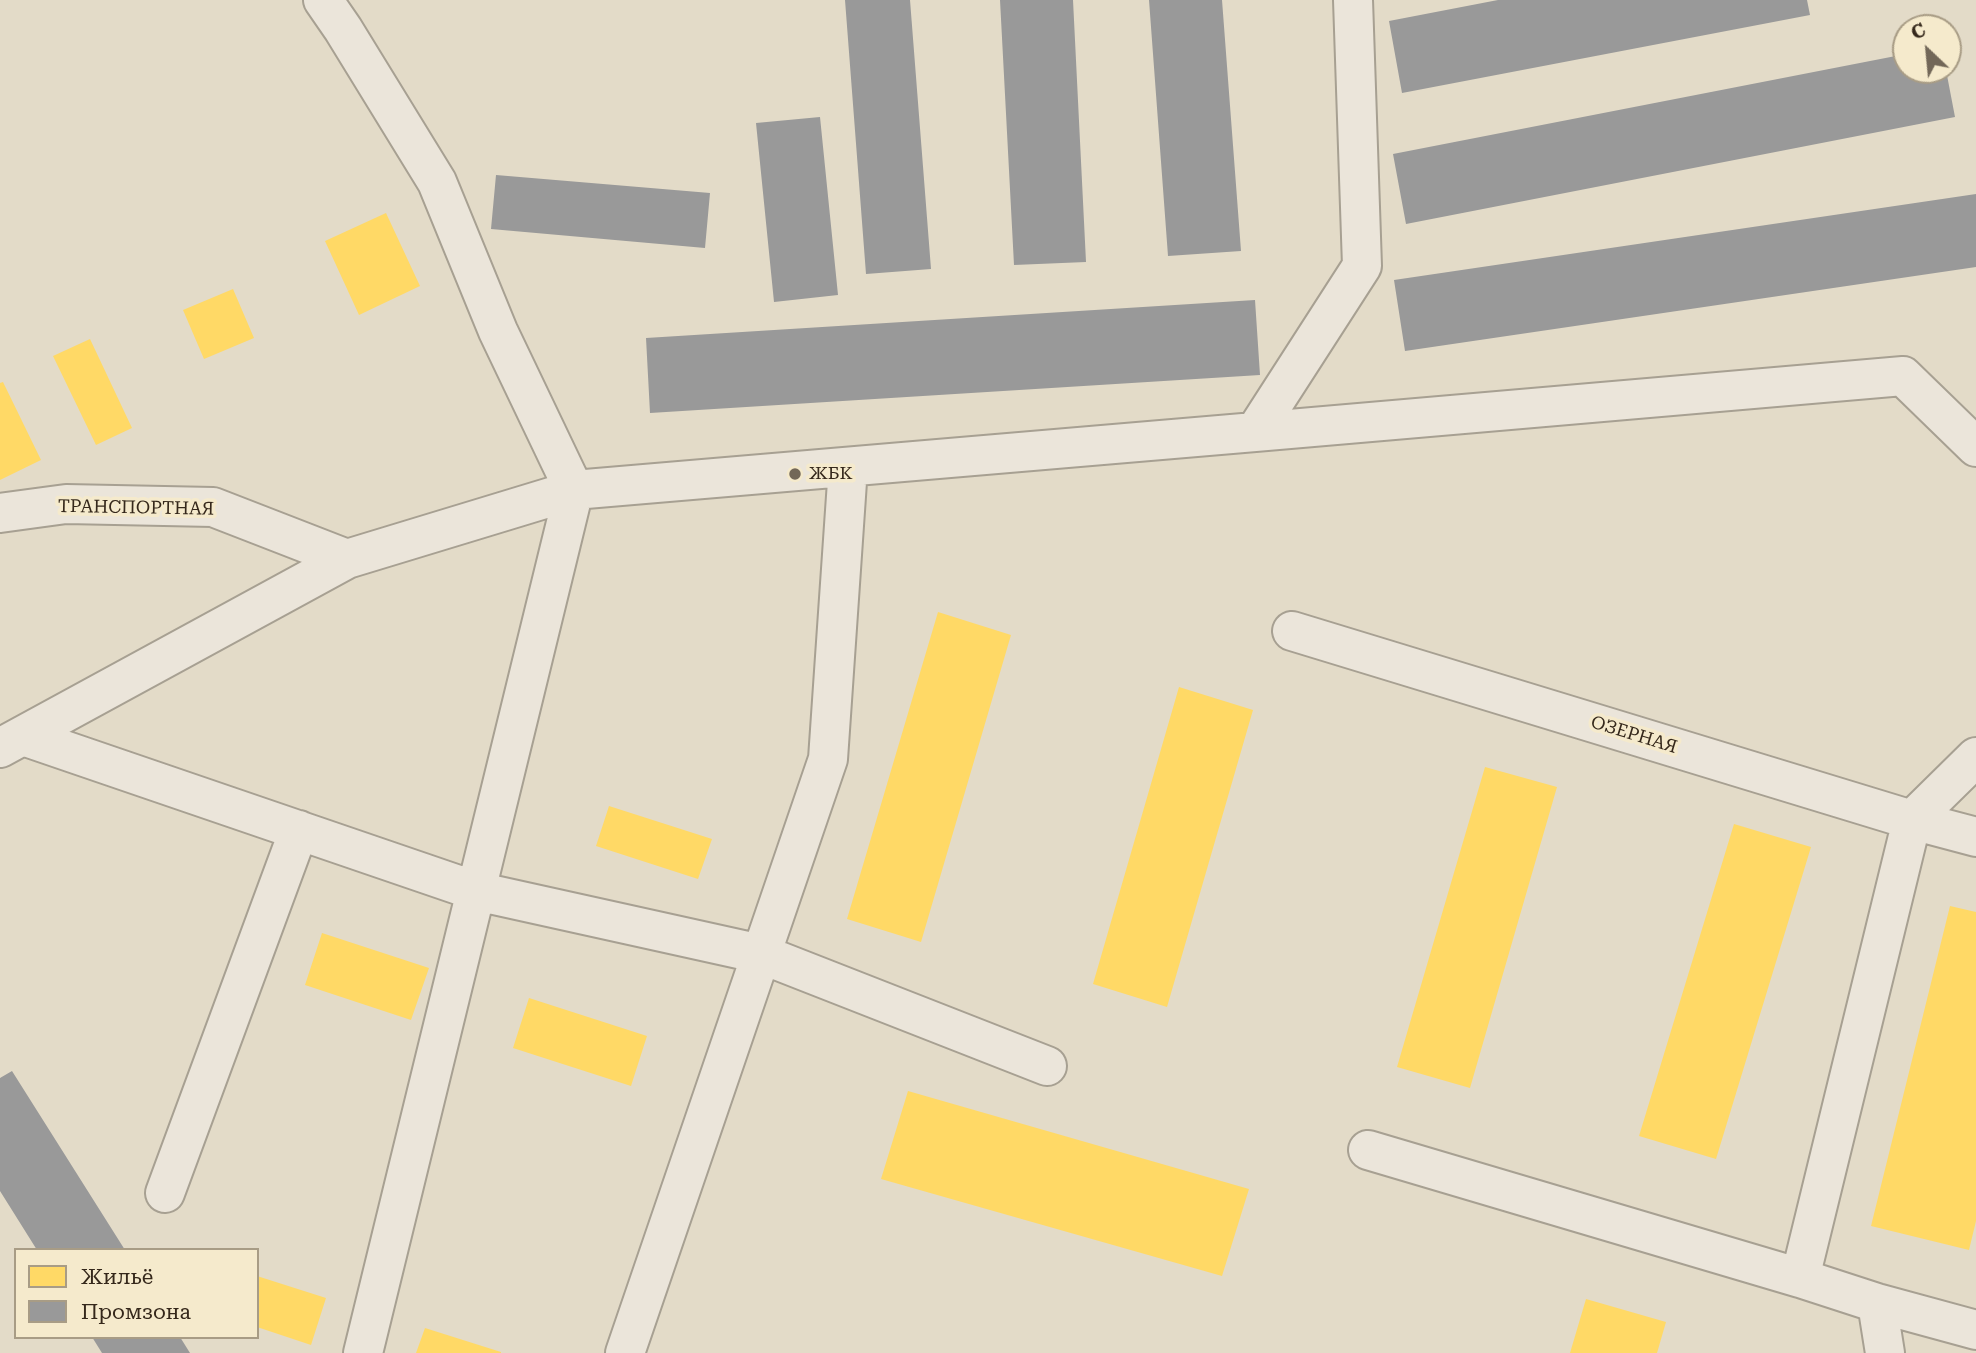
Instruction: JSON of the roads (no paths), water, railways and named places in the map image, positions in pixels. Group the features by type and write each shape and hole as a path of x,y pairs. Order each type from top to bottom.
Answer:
{"street":[{"path":"323,0 437,181 498,331 574,491 363,1353"},
{"path":"1255,432 1362,266 1353,0"},
{"path":"11,742 346,559 574,491 1903,376 1976,447"},
{"path":"625,1353 828,759 848,467"},
{"name":"ТРАНСПОРТНАЯ","path":"0,513 66,504 213,507 346,559"},
{"name":"ОЗЕРНАЯ","path":"1292,631 1912,820 1976,836"},
{"path":"11,742 299,830 476,891 761,954 1047,1066"},
{"path":"1800,1278 1912,820 1976,757"},
{"path":"165,1193 299,830"},
{"path":"1368,1150 1976,1331"},
{"path":"1877,1303 1885,1353"}],"place":[{"name":"ЖБК","path":"795,474"}]}
